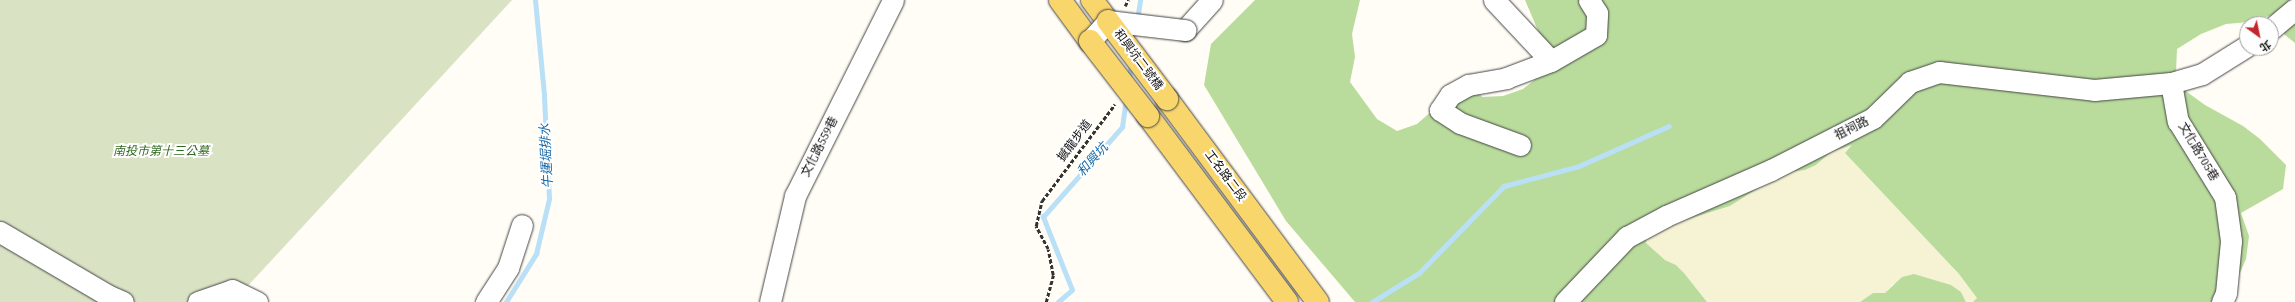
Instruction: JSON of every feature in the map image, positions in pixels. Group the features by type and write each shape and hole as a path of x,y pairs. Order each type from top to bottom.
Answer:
{"main road":[{"path":"1060,0 1287,302"},
{"path":"1092,0 1116,14"},
{"name":"和興坑二號橋","path":"1116,14 1167,99"},
{"name":"工名路二段","path":"1167,99 1318,302"}],"lane":[{"name":"文化路559巷","path":"770,302 795,196 893,0"},
{"path":"1090,40 1116,14 1185,30 1212,0"},
{"path":"1494,0 1551,61"},
{"path":"1520,144 1460,123 1440,110 1450,95 1468,85 1506,78 1551,61 1596,35 1597,13 1589,0"},
{"path":"2279,22 2295,9"},
{"path":"2171,83 2202,74 2239,51"},
{"name":"祖祠路","path":"1565,302 1627,237 1666,216 1771,170 1873,118 1910,82 1940,72 2094,90 2171,83"},
{"name":"文化路705巷","path":"2171,83 2178,121 2225,197 2231,241 2226,293 2222,302"},
{"path":"486,302 508,268 522,225"},
{"path":"0,232 109,296 123,302"},
{"path":"198,302 232,290 257,302"}],"path":[{"path":"1116,14 1128,0"},
{"name":"撼龍步道","path":"1046,302 1053,274 1048,249 1036,226 1042,201 1116,102"}],"shaded area":[{"path":"1853,145 1845,153 1959,274 1978,299 1973,302 1966,302 1961,292 1893,284 1885,293 1873,293 1860,302 1707,302 1676,265 1665,260 1646,243 1647,232 1730,206 1782,173 1816,165 1831,152"}],"green space":[{"name":"南投市第十三公墓","path":"0,0 512,0 233,302 0,302"},
{"path":"1255,0 1360,0 1352,34 1355,57 1350,82 1377,119 1397,131 1417,124 1470,78 1482,97 1503,96 1523,89 1543,73 1545,47 1525,0 2295,0 2295,43 2285,35 2279,26 2279,16 2239,16 2239,23 2226,24 2201,34 2177,49 2176,72 2187,92 2205,105 2243,126 2260,139 2286,165 2283,189 2241,213 2249,236 2246,259 2227,302 1973,302 1977,298 1959,274 1845,153 1852,145 1831,152 1816,165 1805,170 1782,173 1730,206 1647,232 1646,243 1665,260 1676,265 1707,302 1355,302 1286,221 1204,85 1211,44"},
{"path":"1914,274 1951,285 1961,292 1966,302 1860,302 1873,293 1885,293 1902,277"}],"waterway":[{"name":"牛運堀排水","path":"506,302 536,254 549,199 544,95 535,0"},
{"name":"和興坑","path":"1137,20 1140,0"},
{"name":"和興坑","path":"1129,79 1131,63"},
{"name":"和興坑","path":"1058,302 1072,290 1043,217 1122,127 1126,99"},
{"path":"1372,302 1419,273 1504,186 1579,166 1669,126"}]}
